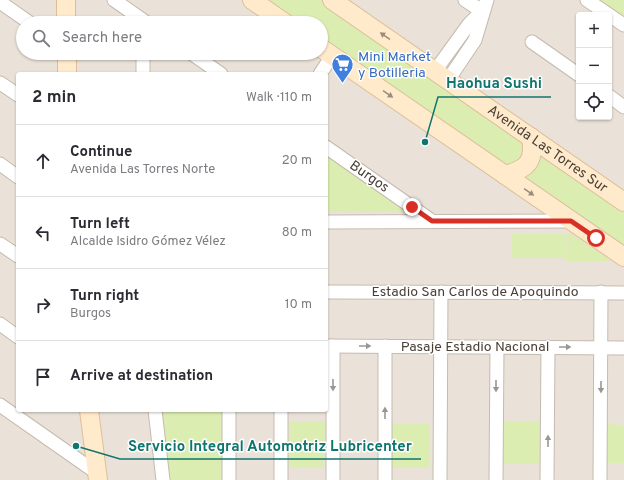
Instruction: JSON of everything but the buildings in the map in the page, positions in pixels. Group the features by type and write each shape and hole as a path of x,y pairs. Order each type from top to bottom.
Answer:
{"street":[{"path":"66,0 66,16"},
{"path":"114,0 136,16"},
{"path":"252,0 275,16"},
{"name":"Avenida Las Torres Sur","path":"332,0 624,202"},
{"path":"465,0 477,7 486,4"},
{"path":"587,0 624,25"},
{"path":"0,2 20,16"},
{"path":"442,76 464,31 486,4"},
{"path":"442,76 475,40 486,4"},
{"path":"464,31 471,33 475,40"},
{"path":"532,42 576,73"},
{"path":"328,53 624,257"},
{"path":"66,60 67,72"},
{"path":"143,60 143,72"},
{"path":"198,60 208,69"},
{"path":"321,72 324,60"},
{"path":"0,83 16,95"},
{"path":"612,98 624,107"},
{"path":"505,175 521,169 528,164 532,156 531,137"},
{"name":"Burgos","path":"328,148 432,221"},
{"path":"0,164 16,176"},
{"path":"328,222 571,221"},
{"path":"0,244 16,255"},
{"name":"Estadio San Carlos de Apoquindo","path":"328,292 624,293"},
{"path":"440,480 441,292"},
{"path":"600,480 601,292"},
{"path":"0,324 16,336"},
{"path":"330,346 333,480"},
{"name":"Pasaje Estadio Nacional","path":"330,346 624,348"},
{"path":"385,346 385,480"},
{"path":"496,480 497,347"},
{"path":"547,480 548,347"},
{"path":"0,406 97,476"},
{"path":"89,412 97,476"},
{"path":"154,412 163,480"},
{"path":"229,412 229,480"},
{"path":"281,412 281,480"}],"shaded area":[{"path":"0,0 624,0 624,480 0,480"}],"green space":[{"path":"265,0 324,0 624,211 624,247 328,44 328,16 288,16"},
{"path":"595,0 624,0 624,19"},
{"path":"328,157 409,212 328,212"},
{"path":"567,233 570,233 611,261 566,261"},
{"path":"512,234 566,234 566,258 512,258"},
{"path":"162,412 226,412 225,480 168,480"},
{"path":"325,421 324,468 289,468 289,422"},
{"path":"503,422 544,422 544,464 503,464"},
{"path":"388,424 429,424 429,468 388,468"},
{"path":"608,424 624,425 624,463 607,463"}],"place":[{"name":"Mini Market y Botilleria","path":"343,84"},
{"name":"Haohua Sushi","path":"425,142"},
{"name":"Servicio Integral Automotriz Lubricenter","path":"76,446"}],"route":[{"path":"412,207 432,221 571,221 596,238"}]}
